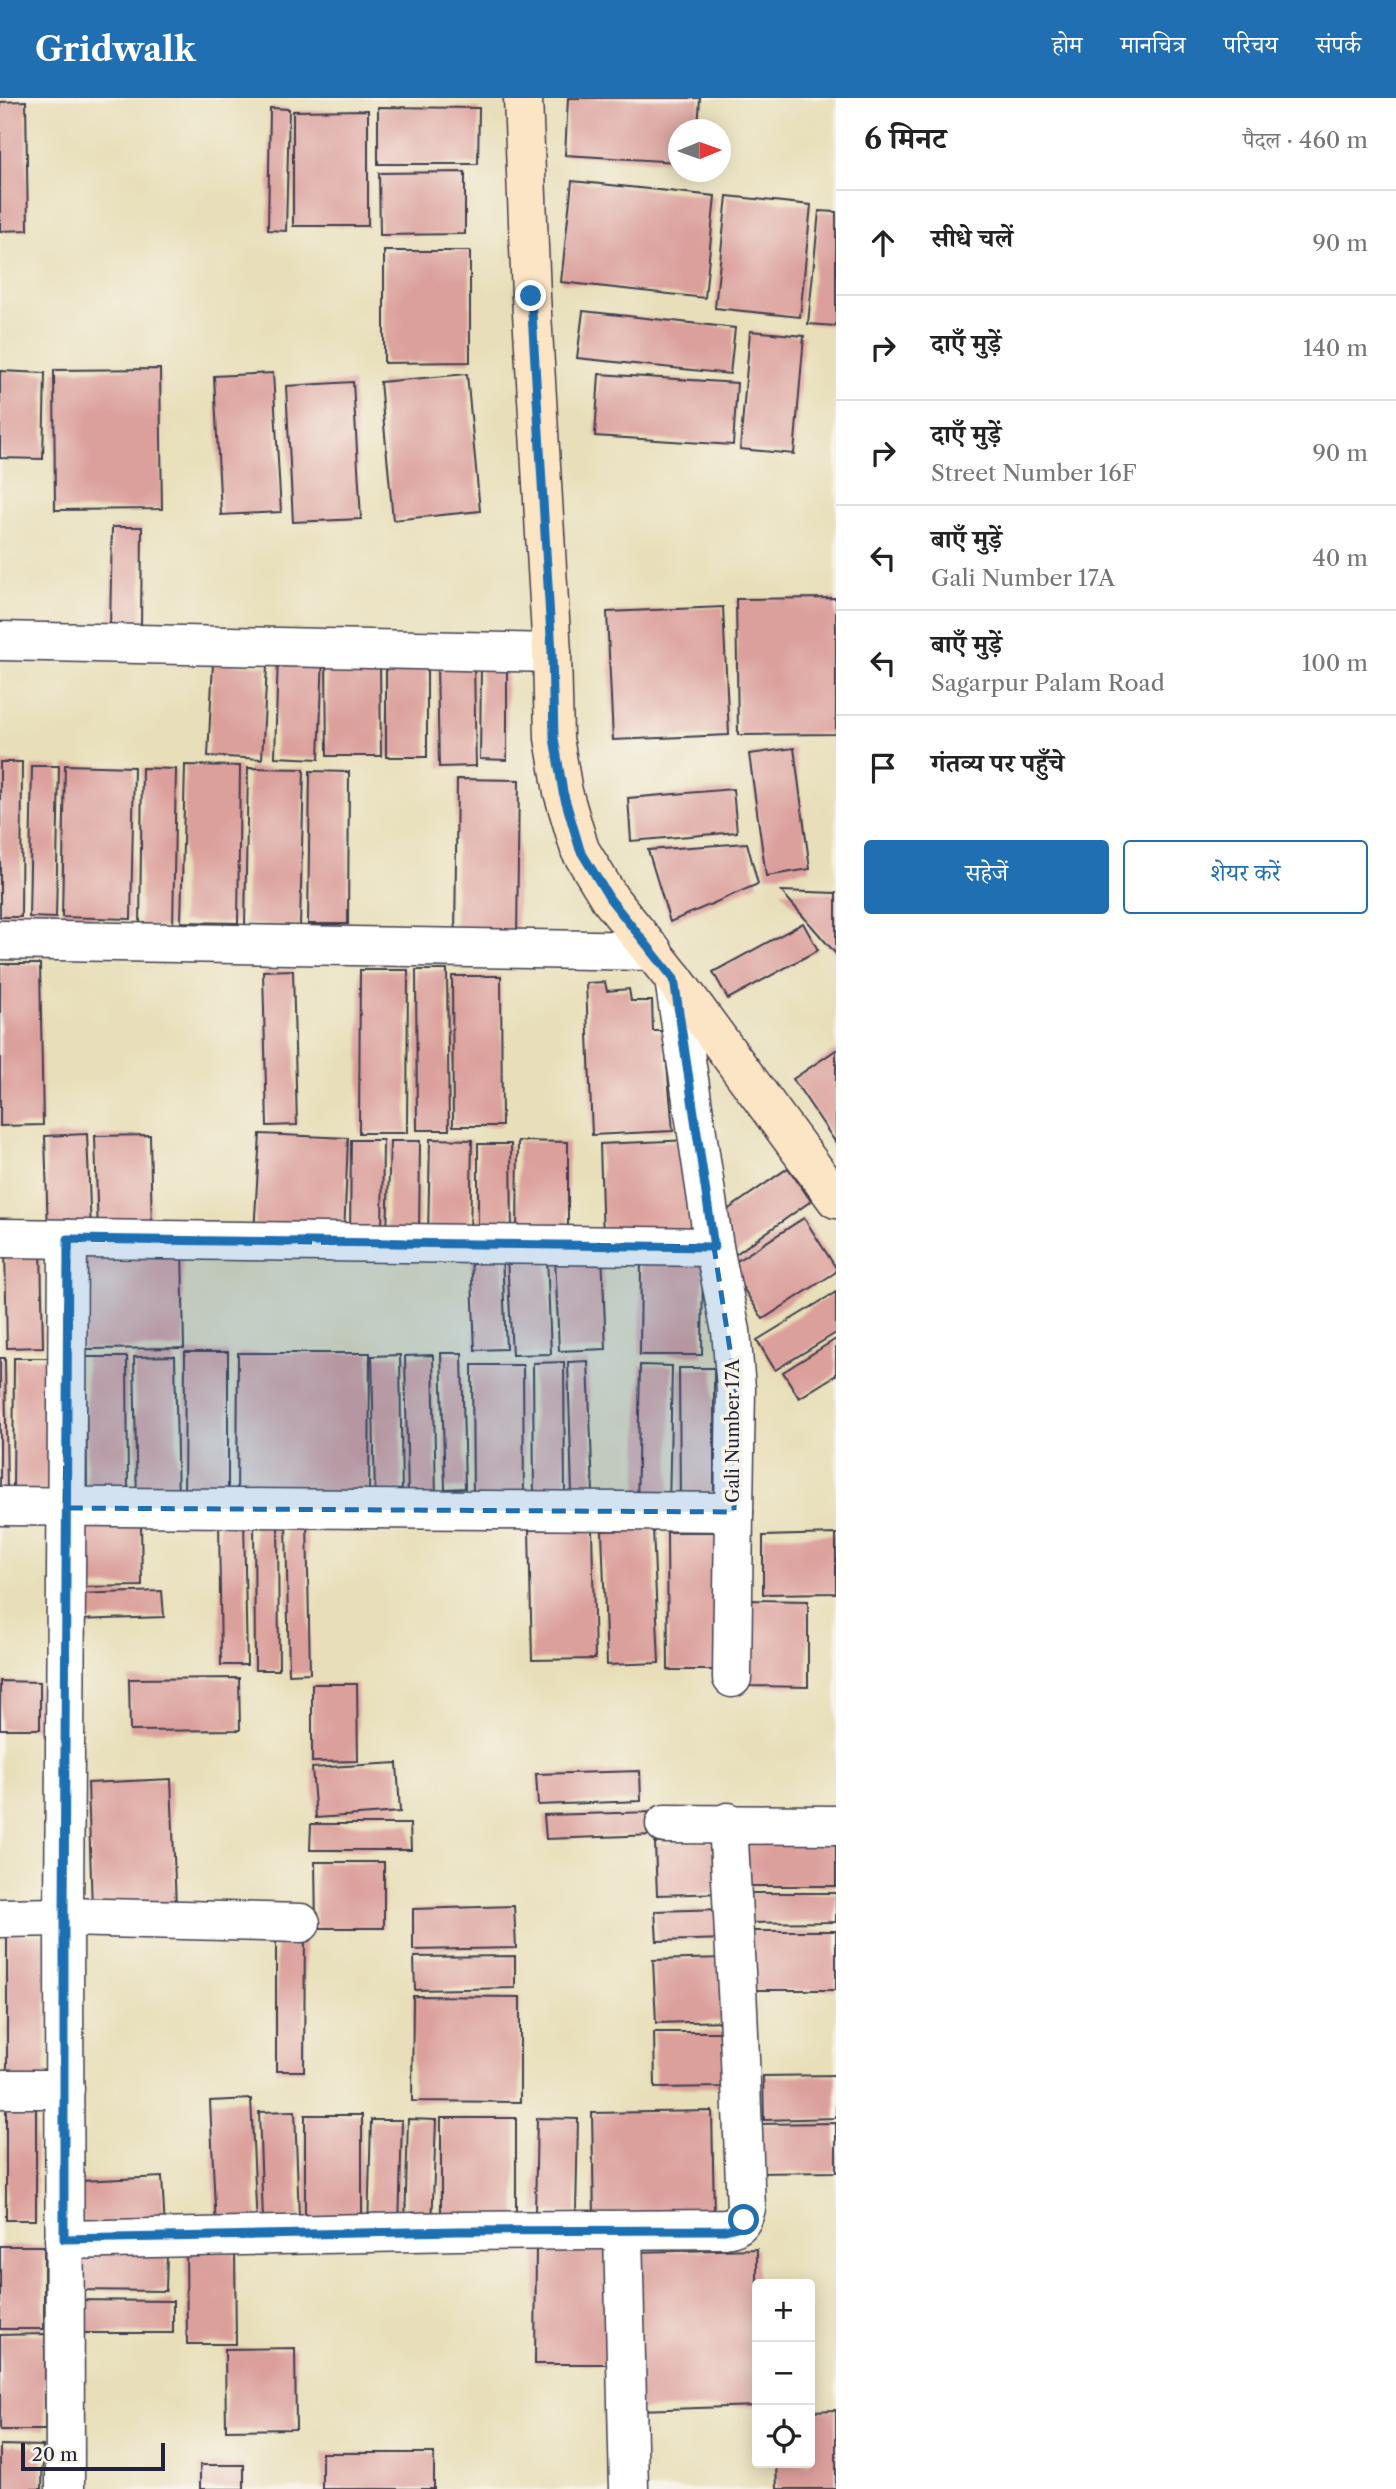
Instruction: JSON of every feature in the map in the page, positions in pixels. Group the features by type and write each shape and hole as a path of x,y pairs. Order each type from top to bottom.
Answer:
{"street":[{"path":"523,98 531,296 552,653 554,738 563,792 580,850 610,899 664,965 836,1199"},
{"path":"0,640 552,653"},
{"path":"0,940 664,965"},
{"name":"Gali Number 17A","path":"0,1506 734,1512 736,1388 731,1331 664,965"},
{"path":"0,1238 714,1247"},
{"path":"65,2489 64,1917 68,1239"},
{"path":"732,1678 734,1512"},
{"path":"64,2239 458,2231 725,2230 737,2227 744,2220 746,2208 728,1822"},
{"path":"665,1824 728,1822 836,1825"},
{"path":"0,1918 300,1923"},
{"path":"0,2089 65,2089"},
{"path":"623,2231 629,2489"}],"highlighted area":[{"path":"68,1239 714,1247 736,1388 734,1512 65,1508"}],"building":[{"path":"568,98 700,98 699,119 668,119 668,161 565,155"},
{"path":"26,101 28,230 0,231 0,102"},
{"path":"378,107 479,108 478,164 378,164"},
{"path":"270,108 289,109 286,231 268,230"},
{"path":"368,110 368,226 293,226 293,111"},
{"path":"465,172 465,234 380,235 379,173"},
{"path":"572,181 715,196 705,298 561,282"},
{"path":"727,196 811,205 800,317 715,308"},
{"path":"819,211 836,212 836,326 808,324"},
{"path":"384,251 470,251 470,362 384,363"},
{"path":"583,311 735,328 730,374 577,358"},
{"path":"750,331 804,336 794,454 740,449"},
{"path":"160,369 162,509 55,510 54,370"},
{"path":"0,371 45,373 43,459 0,458"},
{"path":"273,373 281,512 221,515 214,376"},
{"path":"467,374 480,511 393,520 380,382"},
{"path":"599,374 737,383 733,445 595,436"},
{"path":"353,382 361,519 293,522 286,386"},
{"path":"112,527 142,527 141,629 110,628"},
{"path":"836,598 836,734 738,735 736,599"},
{"path":"723,607 729,735 613,740 607,612"},
{"path":"278,654 323,655 319,759 275,757"},
{"path":"213,663 267,666 262,759 208,756"},
{"path":"326,663 380,663 381,756 327,756"},
{"path":"386,663 427,663 427,757 386,757"},
{"path":"437,665 474,665 476,766 439,767"},
{"path":"481,667 507,668 507,760 480,759"},
{"path":"794,748 810,869 766,876 749,754"},
{"path":"0,762 22,762 21,917 0,917"},
{"path":"65,765 134,767 131,919 62,917"},
{"path":"185,765 240,766 238,923 181,922"},
{"path":"32,766 59,766 56,918 29,917"},
{"path":"142,768 176,769 173,927 140,927"},
{"path":"248,768 304,769 300,926 245,925"},
{"path":"310,771 349,772 348,924 308,924"},
{"path":"457,779 519,780 517,936 455,936"},
{"path":"733,789 737,832 631,841 628,798"},
{"path":"747,843 758,884 670,922 648,850"},
{"path":"781,891 836,893 836,954"},
{"path":"803,923 818,950 728,999 713,972"},
{"path":"0,964 40,964 43,1125 0,1126"},
{"path":"293,970 297,1125 267,1126 263,971"},
{"path":"360,970 408,970 407,1133 359,1133"},
{"path":"416,970 447,970 449,1130 417,1130"},
{"path":"452,976 501,976 502,1126 453,1126"},
{"path":"605,982 607,991 629,989 631,1001 652,1001 653,1031 664,1031 673,1131 592,1135 586,983"},
{"path":"836,1050 836,1143 793,1079"},
{"path":"87,1134 91,1231 48,1233 45,1136"},
{"path":"260,1134 348,1138 344,1237 254,1233"},
{"path":"150,1135 152,1233 98,1235 95,1136"},
{"path":"430,1139 472,1140 470,1236 428,1236"},
{"path":"351,1140 383,1140 382,1238 350,1238"},
{"path":"691,1140 695,1237 603,1241 600,1144"},
{"path":"390,1141 420,1141 419,1235 387,1234"},
{"path":"518,1141 568,1142 568,1237 517,1237"},
{"path":"478,1144 511,1144 512,1238 478,1239"},
{"path":"788,1168 811,1201 733,1256 710,1222"},
{"path":"804,1218 836,1272 763,1319 729,1266"},
{"path":"5,1247 41,1247 43,1347 7,1348"},
{"path":"182,1248 184,1348 83,1349 81,1249"},
{"path":"502,1253 506,1349 475,1350 471,1254"},
{"path":"602,1253 606,1349 559,1351 555,1255"},
{"path":"547,1255 551,1354 512,1355 507,1257"},
{"path":"641,1258 703,1259 702,1355 640,1355"},
{"path":"836,1292 836,1333 775,1370 757,1340"},
{"path":"836,1339 836,1375 799,1398 783,1372"},
{"path":"185,1352 228,1352 228,1502 184,1502"},
{"path":"238,1353 370,1353 369,1503 237,1503"},
{"path":"441,1353 462,1353 465,1488 445,1489"},
{"path":"400,1355 402,1499 375,1499 372,1356"},
{"path":"433,1355 436,1497 408,1498 405,1356"},
{"path":"175,1356 178,1502 137,1503 134,1357"},
{"path":"86,1357 127,1357 128,1492 87,1492"},
{"path":"0,1358 5,1358 7,1492 0,1492"},
{"path":"14,1358 49,1358 48,1491 13,1491"},
{"path":"588,1361 593,1493 572,1493 568,1362"},
{"path":"564,1362 565,1498 534,1498 533,1363"},
{"path":"472,1365 523,1365 524,1499 473,1500"},
{"path":"640,1365 672,1366 669,1509 637,1509"},
{"path":"679,1368 714,1368 714,1507 680,1506"},
{"path":"254,1518 278,1518 279,1670 255,1670"},
{"path":"219,1519 244,1519 247,1665 221,1665"},
{"path":"141,1520 142,1586 79,1587 77,1521"},
{"path":"286,1520 307,1520 310,1673 289,1674"},
{"path":"592,1529 595,1659 532,1660 529,1530"},
{"path":"653,1529 659,1663 607,1665 602,1531"},
{"path":"667,1532 726,1532 727,1670 668,1670"},
{"path":"836,1534 836,1593 763,1594 763,1536"},
{"path":"162,1591 164,1617 77,1620 76,1594"},
{"path":"750,1600 808,1601 808,1687 750,1686"},
{"path":"239,1678 240,1730 130,1731 129,1679"},
{"path":"0,1681 40,1682 40,1729 0,1729"},
{"path":"312,1684 357,1684 358,1761 312,1762"},
{"path":"397,1763 400,1812 316,1818 312,1768"},
{"path":"640,1771 641,1801 538,1805 536,1774"},
{"path":"171,1779 176,1907 92,1910 88,1783"},
{"path":"654,1812 655,1835 546,1839 544,1815"},
{"path":"311,1824 410,1824 411,1850 310,1850"},
{"path":"740,1838 836,1839 836,1886 740,1886"},
{"path":"724,1841 726,1893 657,1895 655,1843"},
{"path":"315,1862 384,1862 384,1928 316,1928"},
{"path":"741,1893 836,1893 836,1922 742,1923"},
{"path":"514,1906 516,1948 413,1950 413,1909"},
{"path":"725,1909 727,1939 657,1941 655,1911"},
{"path":"276,1931 305,1931 304,2071 276,2071"},
{"path":"743,1931 836,1931 836,1990 743,1990"},
{"path":"7,1935 46,1935 46,2081 7,2081"},
{"path":"515,1956 515,1988 415,1990 414,1957"},
{"path":"724,1958 726,2021 656,2023 653,1960"},
{"path":"413,1996 520,1997 520,2102 412,2101"},
{"path":"654,2032 723,2032 723,2087 655,2088"},
{"path":"836,2075 836,2118 764,2120 763,2076"},
{"path":"6,2096 36,2096 36,2220 6,2220"},
{"path":"251,2099 257,2227 216,2229 210,2101"},
{"path":"295,2111 299,2218 263,2219 259,2112"},
{"path":"712,2111 714,2214 594,2216 592,2113"},
{"path":"305,2115 362,2115 362,2224 305,2224"},
{"path":"441,2118 516,2118 516,2223 441,2223"},
{"path":"537,2118 578,2119 576,2213 535,2212"},
{"path":"408,2119 436,2120 432,2228 405,2227"},
{"path":"371,2120 402,2120 399,2229 368,2229"},
{"path":"836,2123 836,2172 756,2173 755,2124"},
{"path":"162,2177 165,2229 83,2233 81,2181"},
{"path":"0,2246 44,2246 44,2329 0,2329"},
{"path":"536,2248 608,2249 607,2364 535,2364"},
{"path":"757,2249 757,2279 752,2279 752,2406 639,2410 635,2252"},
{"path":"73,2250 167,2252 166,2291 72,2290"},
{"path":"186,2251 235,2251 236,2344 187,2344"},
{"path":"71,2300 173,2301 173,2333 71,2333"},
{"path":"45,2334 45,2430 0,2430 0,2335"},
{"path":"295,2348 296,2429 226,2430 225,2349"},
{"path":"836,2410 836,2489 777,2489 776,2468 815,2468 815,2411"},
{"path":"0,2445 43,2446 42,2489 0,2489"},
{"path":"322,2453 434,2453 434,2489 322,2489"},
{"path":"200,2465 244,2465 244,2489 200,2489"}],"route":[{"path":"531,296 552,653 554,738 563,792 580,850 610,899 674,979 714,1247 68,1239 64,2239 458,2231 725,2230 737,2227 744,2220"}]}
